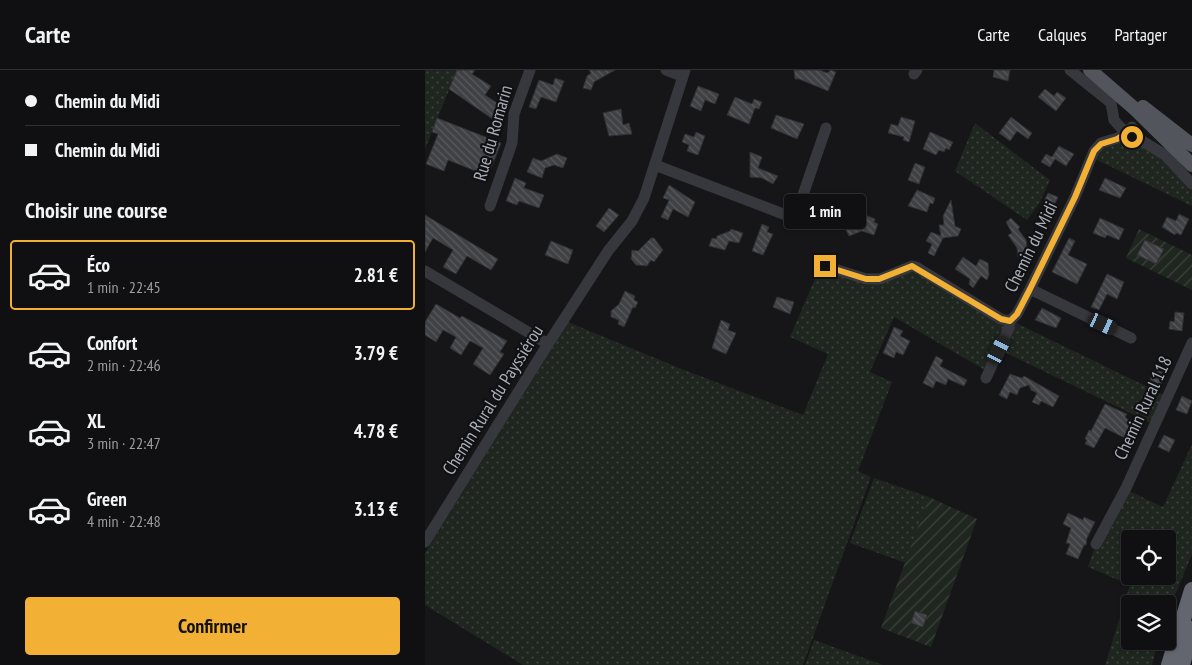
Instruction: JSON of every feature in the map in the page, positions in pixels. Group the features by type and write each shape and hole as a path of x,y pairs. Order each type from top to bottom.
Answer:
{"highway":[{"path":"1169,665 1192,590"},
{"path":"1183,665 1192,629"},
{"path":"1183,665 1192,646"}],"main road":[{"path":"1090,70 1135,109 1192,165"},
{"path":"1095,70 1192,145"}],"street":[{"name":"Rue du Romarin","path":"490,206 512,143 514,114 530,70"},
{"path":"666,70 684,73"},
{"path":"1070,70 1111,103 1115,120 1158,150 1192,184"},
{"name":"Chemin Rural du Payssiérou","path":"425,542 548,344 591,278 632,221 644,198 684,73"},
{"path":"1129,130 1135,109"},
{"name":"Chemin du Midi","path":"986,378 1009,328 1010,321 1017,314 1030,289 1075,197 1094,151 1101,144 1117,139 1129,130 1147,121"},
{"path":"655,165 791,217 796,215 826,128"},
{"path":"825,266 866,279 879,279 912,266 1001,319 1010,321"},
{"path":"425,271 548,344"},
{"path":"1030,289 1131,338"},
{"name":"Chemin Rural 118","path":"1096,544 1126,488 1192,343"}],"shaded area":[{"path":"425,70 457,70 425,149"},
{"path":"975,123 1050,180 1040,202 1027,220 955,171"},
{"path":"1123,141 1144,147 1169,164 1192,187 1192,206 1095,159 1100,149"},
{"path":"1139,229 1192,255 1192,290 1126,258"},
{"path":"820,267 867,285 880,284 912,272 914,268 1006,325 985,370 894,317 870,372 892,382 858,471 871,477 803,665 523,665 425,605 425,553 568,322 684,370 803,415 828,354 790,337"},
{"path":"1012,321 1164,395 1151,423 998,349"},
{"path":"1192,444 1192,554 1175,595 1127,595 1130,585 1176,585 1176,530 1121,530 1121,581 1088,567 1093,552 1127,490 1163,507"},
{"path":"874,478 929,497 906,563 850,543"},
{"path":"929,497 977,519 931,647 881,628"},
{"path":"1121,614 1121,650 1156,650 1152,665 1105,665"},
{"path":"814,640 883,665 805,665"}],"building":[{"path":"457,70 475,70 472,74 491,86 485,95 503,107 494,120 449,89"},
{"path":"589,70 615,70 594,82 591,90 583,88 587,76 591,73"},
{"path":"794,70 820,70 827,73 831,70 836,72 828,91 795,79"},
{"path":"994,70 1010,70 1008,81 993,77"},
{"path":"555,78 564,81 556,102 541,97 536,109 529,107 539,80 553,85"},
{"path":"698,86 719,94 715,104 705,100 701,111 690,106"},
{"path":"1045,89 1054,96 1057,92 1066,98 1056,111 1038,97"},
{"path":"735,97 752,104 754,99 762,102 759,109 755,108 749,124 727,115"},
{"path":"621,109 623,125 629,123 632,134 609,136 603,113"},
{"path":"776,115 804,124 797,139 771,128"},
{"path":"901,117 915,121 909,142 903,140 904,137 888,133 891,124 898,126"},
{"path":"1011,117 1032,133 1028,139 1017,131 1010,141 999,133"},
{"path":"437,118 501,143 488,176 448,160 444,171 426,164 438,134 432,132"},
{"path":"696,132 705,136 698,155 687,151 689,145 682,142 685,134 694,137"},
{"path":"930,132 953,142 949,150 946,148 944,152 939,150 936,155 923,149"},
{"path":"1059,146 1074,154 1066,166 1055,159 1050,167 1041,162 1046,154 1052,157"},
{"path":"750,152 762,157 758,168 778,176 773,184 762,178 750,177"},
{"path":"557,154 567,158 563,168 554,165 545,168 542,178 527,172 533,158 541,161"},
{"path":"915,163 925,167 919,184 908,180"},
{"path":"515,178 526,183 524,188 544,195 539,208 519,201 517,205 506,201"},
{"path":"1105,178 1126,188 1120,198 1099,190"},
{"path":"669,185 695,202 688,217 673,209 668,220 661,217 669,200 663,198"},
{"path":"917,190 935,198 933,204 930,203 927,212 908,206"},
{"path":"1048,193 1058,197 1052,210 1042,205"},
{"path":"824,196 834,200 829,218 817,213"},
{"path":"951,200 955,226 961,229 958,236 943,238 934,256 928,253 932,244 926,241 931,232 941,236 939,225 944,225 943,216"},
{"path":"609,208 619,215 604,232 596,226"},
{"path":"1179,214 1189,219 1181,235 1176,233 1175,235 1162,227 1167,217 1176,221"},
{"path":"425,215 498,259 491,270 467,256 456,274 443,267 453,250 433,238 425,252"},
{"path":"865,215 875,219 874,222 878,224 874,235 862,231 849,236 845,228 859,222 862,223"},
{"path":"1011,218 1020,227 1018,229 1026,240 1028,255 1018,257 1017,248 1008,235 1012,233 1006,222"},
{"path":"1100,218 1124,229 1119,240 1107,235 1105,238 1093,233"},
{"path":"762,224 769,227 767,232 773,234 763,255 752,251"},
{"path":"731,229 743,233 739,243 729,241 725,250 709,246 712,238 716,239 717,236"},
{"path":"651,238 654,238 663,250 654,262 651,260 647,266 636,265 631,259 632,250 638,251"},
{"path":"1069,238 1075,241 1068,255 1087,264 1077,284 1052,272"},
{"path":"1145,240 1164,249 1156,264 1137,255"},
{"path":"551,241 573,250 568,264 545,255"},
{"path":"963,257 976,266 980,259 988,263 989,275 987,280 981,276 973,288 969,284 970,279 955,269"},
{"path":"1107,274 1124,282 1117,299 1107,294 1099,310 1091,307"},
{"path":"625,291 635,296 634,300 638,302 635,308 633,307 624,327 618,324 619,320 611,317 611,311 619,304"},
{"path":"777,297 794,302 790,314 773,307"},
{"path":"436,304 507,341 500,352 504,354 490,375 473,364 483,348 470,341 461,355 450,348 456,337 443,330 436,342 425,335 425,322"},
{"path":"1042,308 1061,318 1056,328 1035,320"},
{"path":"1175,312 1184,313 1182,331 1169,329 1170,321 1174,322"},
{"path":"721,320 730,324 728,330 736,333 726,354 712,348"},
{"path":"894,327 903,331 900,336 910,341 903,355 896,352 894,358 883,353"},
{"path":"936,356 943,360 940,366 967,380 964,386 948,379 946,385 936,381 933,388 923,383"},
{"path":"1155,369 1164,373 1161,385 1150,380"},
{"path":"1010,374 1022,378 1024,376 1059,396 1053,407 1041,401 1039,405 1032,402 1037,393 1031,390 1029,385 1020,388 1017,395 1010,392 1007,399 999,395"},
{"path":"1182,396 1192,401 1187,414 1176,410"},
{"path":"1105,404 1127,414 1125,417 1132,423 1125,438 1105,428 1094,448 1085,444 1087,440 1085,439"},
{"path":"1164,435 1175,440 1169,452 1158,447"},
{"path":"1068,513 1083,520 1084,517 1095,522 1078,559 1066,554 1070,544 1066,543 1071,528 1063,524"},
{"path":"915,611 927,615 923,627 911,623"}],"route":[{"path":"825,266 866,279 879,279 912,266 916,267 1001,319 1010,321 1017,314 1030,289 1075,197 1089,160 1097,146 1124,136 1127,133 1132,137"}]}
